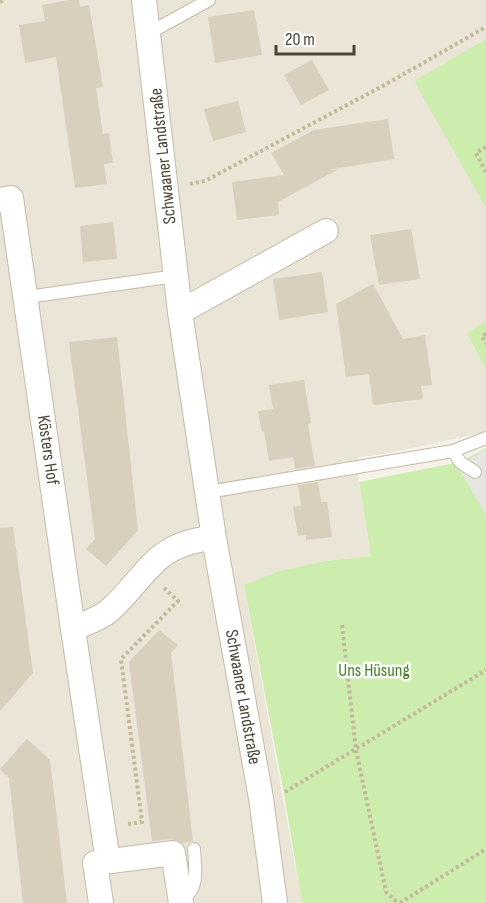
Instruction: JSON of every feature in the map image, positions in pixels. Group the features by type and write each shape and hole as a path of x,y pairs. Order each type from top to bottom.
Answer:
{"street":[{"name":"Schwaaner Landstraße","path":"144,0 180,312 214,538 261,798 275,903"},
{"name":"Kösters Hof","path":"0,200 11,198 11,266 27,297 108,861"},
{"path":"180,312 326,231"},
{"path":"73,629 99,618 110,610 145,571 172,548 196,539 214,538"},
{"path":"101,903 95,863 173,853 181,902"}],"lane":[{"path":"149,33 209,0"},
{"path":"27,297 176,276"},
{"path":"208,492 453,451 486,438"},
{"path":"453,451 460,462 476,472"},
{"path":"181,902 188,896 195,883 194,849"}],"path":[{"path":"166,188 205,181 390,82 486,27"},
{"path":"486,147 476,153 486,172"},
{"path":"486,334 482,336 486,344"},
{"path":"103,827 142,822 121,659 178,601 145,571"},
{"path":"342,625 356,750 386,892 399,903 486,849"},
{"path":"261,798 285,793 486,670"}],"shaded area":[{"path":"0,0 486,0 486,39 415,81 486,208 486,321 467,333 486,370 486,430 482,433 384,454 358,457 359,482 371,556 325,561 279,571 244,586 302,903 0,903"},
{"path":"486,449 486,515 462,474 455,467"}],"green space":[{"path":"486,39 486,208 414,81"},
{"path":"486,321 486,370 467,333"},
{"name":"Uns Hüsung","path":"486,448 486,903 302,903 284,793 244,585 279,571 325,561 371,556 359,482 460,462"}],"building":[{"path":"79,0 80,7 89,5 103,87 96,88 103,134 109,133 113,163 104,164 107,184 75,188 56,57 25,63 19,25 45,21 42,5"},
{"path":"254,10 262,55 215,63 208,17"},
{"path":"312,60 329,90 301,105 284,75"},
{"path":"238,101 246,132 213,141 204,109"},
{"path":"388,119 394,159 327,170 337,170 278,202 279,215 237,220 232,182 284,175 271,153 314,130"},
{"path":"113,222 117,259 83,262 80,226"},
{"path":"411,229 420,279 379,285 370,235"},
{"path":"322,272 328,312 279,320 273,279"},
{"path":"373,284 403,339 425,335 432,385 421,386 423,399 373,405 369,374 346,377 336,304"},
{"path":"117,337 138,530 106,566 86,549 95,539 69,342"},
{"path":"304,380 315,466 295,469 293,457 269,461 258,411 273,409 269,385"},
{"path":"318,482 321,502 327,502 332,537 306,540 306,535 298,536 293,507 301,506 298,485"},
{"path":"13,527 33,673 0,711 0,528"},
{"path":"159,630 178,645 171,653 193,841 183,843 172,839 152,841 129,662"},
{"path":"27,739 50,760 67,903 23,903 9,778 0,769"}]}
